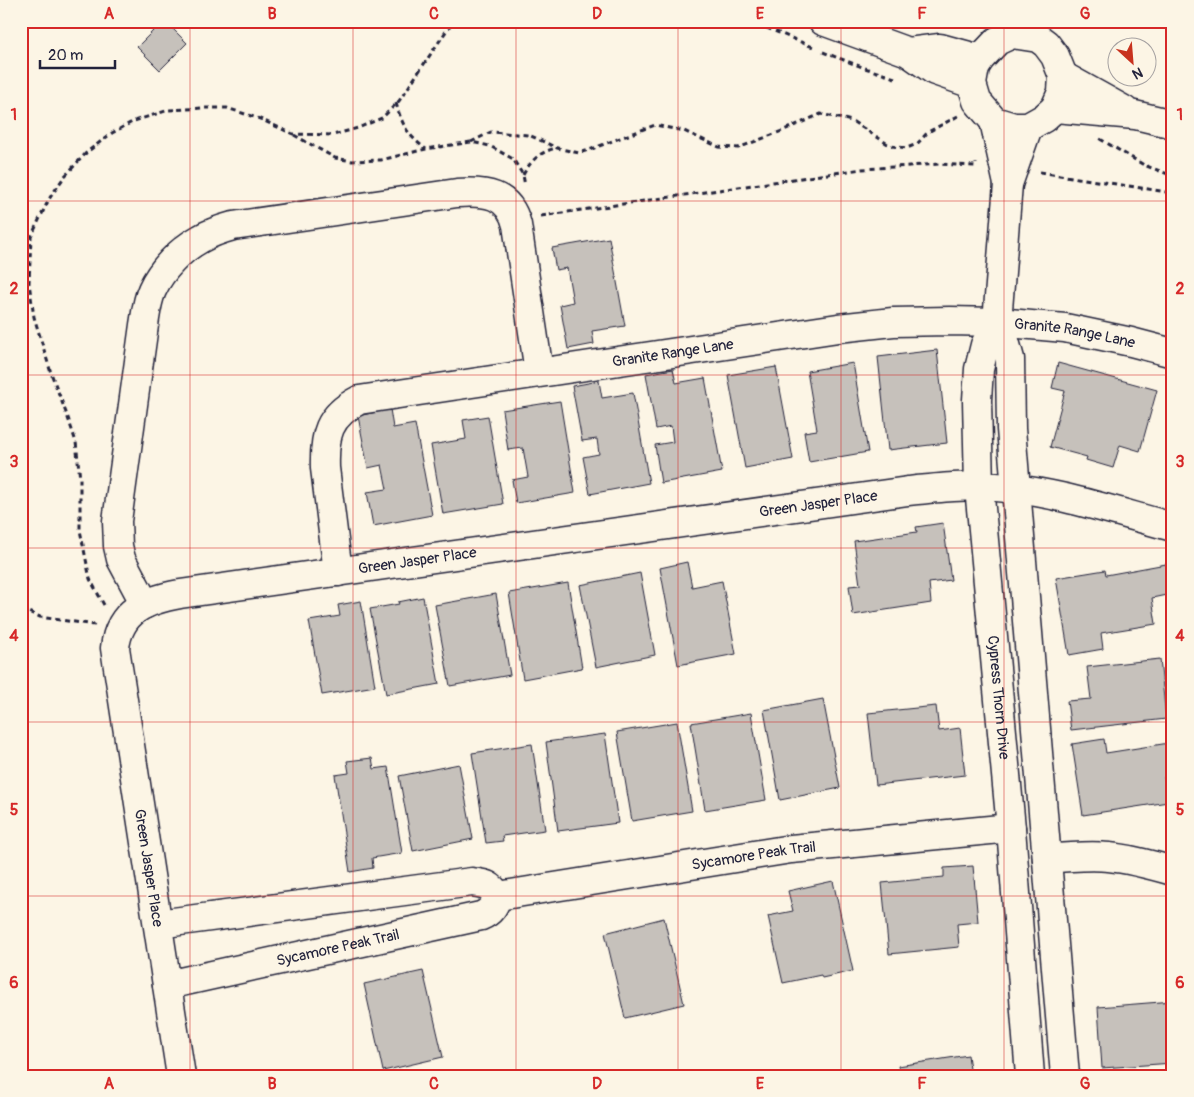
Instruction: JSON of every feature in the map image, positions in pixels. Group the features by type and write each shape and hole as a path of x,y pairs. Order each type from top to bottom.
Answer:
{"street":[{"path":"823,21 908,52 940,48 976,71"},
{"path":"1026,29 1046,44 1055,56 1063,76 1062,92 1055,108 1044,118 1028,127 1014,127 994,121 977,101 976,71 997,42 1026,29"},
{"path":"1063,76 1135,115"},
{"path":"1055,108 1135,115 1173,124"},
{"name":"Cypress Thorn Drive","path":"994,121 1008,184"},
{"name":"Cypress Thorn Drive","path":"1028,127 1008,184 998,322 986,345 979,369 977,409 979,487 1011,828 1030,1076"},
{"path":"145,604 121,559 118,546 117,521 146,307 152,290 160,276 183,250 200,238 233,226 457,193 486,193 497,197 511,209 515,216 539,372"},
{"name":"Granite Range Lane","path":"338,572 324,451 326,438 337,415 347,406 359,400 847,327 893,322 998,322 1065,328 1173,353"},
{"name":"Cypress Thorn Drive","path":"998,322 1010,359 1011,429 1065,1076"},
{"name":"Green Jasper Place","path":"181,1076 115,648 120,628 136,608 162,597 180,594 940,488 979,487 1016,489 1059,497 1173,527"},
{"name":"Sycamore Peak Trail","path":"167,986 481,916 488,913 498,896 791,849 1011,828"},
{"path":"1047,859 1086,856 1108,857 1173,870"},
{"path":"158,924 472,882 484,883 492,887 498,896"}],"path":[{"path":"409,86 454,21"},
{"path":"750,21 862,67 899,79"},
{"path":"396,104 400,118 407,131 426,149"},
{"path":"293,134 336,158 352,161 381,160 426,149 472,142 491,132 529,135 557,148 579,153 655,125 684,130 719,147 738,148 822,114 852,121 891,146 907,148 917,144 928,132 963,114"},
{"path":"1095,138 1102,140 1144,164 1173,176"},
{"path":"472,142 490,146 513,159 523,175 526,191"},
{"path":"523,175 528,165 536,157 546,151 557,148"},
{"path":"515,216 540,216 862,169 940,164 976,166 976,157"},
{"path":"1038,164 1038,172 1173,193"},
{"path":"21,609 40,617 120,628"}],"building":[{"path":"163,21 187,43 160,70 137,47"},
{"path":"609,238 625,326 592,331 594,344 568,349 560,305 573,302 567,268 556,270 552,248"},
{"path":"937,350 947,443 888,450 878,357"},
{"path":"853,363 868,452 809,462 804,432 817,430 807,371"},
{"path":"1058,363 1157,390 1140,451 1120,445 1113,468 1086,460 1087,457 1050,447 1065,391 1052,388"},
{"path":"776,367 793,459 745,468 728,375"},
{"path":"673,369 676,383 705,378 722,472 661,483 655,445 673,442 671,426 656,429 646,374"},
{"path":"599,381 602,398 633,393 649,483 590,494 583,457 599,454 597,439 582,441 572,386"},
{"path":"560,401 575,493 516,503 512,480 528,477 523,448 508,450 502,410"},
{"path":"390,409 393,428 415,424 432,515 373,526 367,492 387,489 382,465 368,468 358,416"},
{"path":"488,416 503,504 443,514 431,445 466,439 463,420"},
{"path":"943,523 951,580 929,583 931,603 853,615 849,586 860,585 854,541 917,532 916,527"},
{"path":"687,562 692,587 722,581 736,654 678,665 660,568"},
{"path":"1166,564 1171,594 1152,598 1156,624 1101,633 1103,649 1069,655 1056,578 1105,570 1106,575"},
{"path":"640,573 655,655 596,667 580,585"},
{"path":"568,583 582,668 523,679 509,593"},
{"path":"496,594 510,675 450,686 435,605"},
{"path":"423,597 439,684 386,694 370,609 399,604 398,602"},
{"path":"361,601 375,686 322,695 309,621 340,616 338,605"},
{"path":"1160,659 1166,719 1071,730 1067,701 1091,699 1087,667"},
{"path":"823,699 840,788 780,800 764,710"},
{"path":"936,706 939,731 960,728 965,775 876,785 868,713"},
{"path":"751,713 766,800 705,810 691,723"},
{"path":"677,722 692,811 632,821 617,732"},
{"path":"605,734 618,823 558,831 546,742"},
{"path":"1104,739 1106,753 1169,743 1173,776 1164,777 1168,802 1083,815 1072,744"},
{"path":"532,744 545,830 502,836 503,841 486,843 472,753"},
{"path":"372,758 374,769 388,767 402,853 372,858 373,868 350,872 335,775 349,773 347,761"},
{"path":"459,764 473,839 413,851 399,776"},
{"path":"973,866 978,922 957,924 959,947 889,954 882,883 944,877 944,868"},
{"path":"833,881 853,971 822,978 821,975 783,983 768,916 793,911 788,891"},
{"path":"664,918 684,1004 625,1018 605,933"},
{"path":"423,971 443,1057 383,1071 364,984"},
{"path":"1173,1001 1173,1063 1102,1068 1098,1007"},
{"path":"968,1055 971,1076 900,1076 898,1066"}]}
